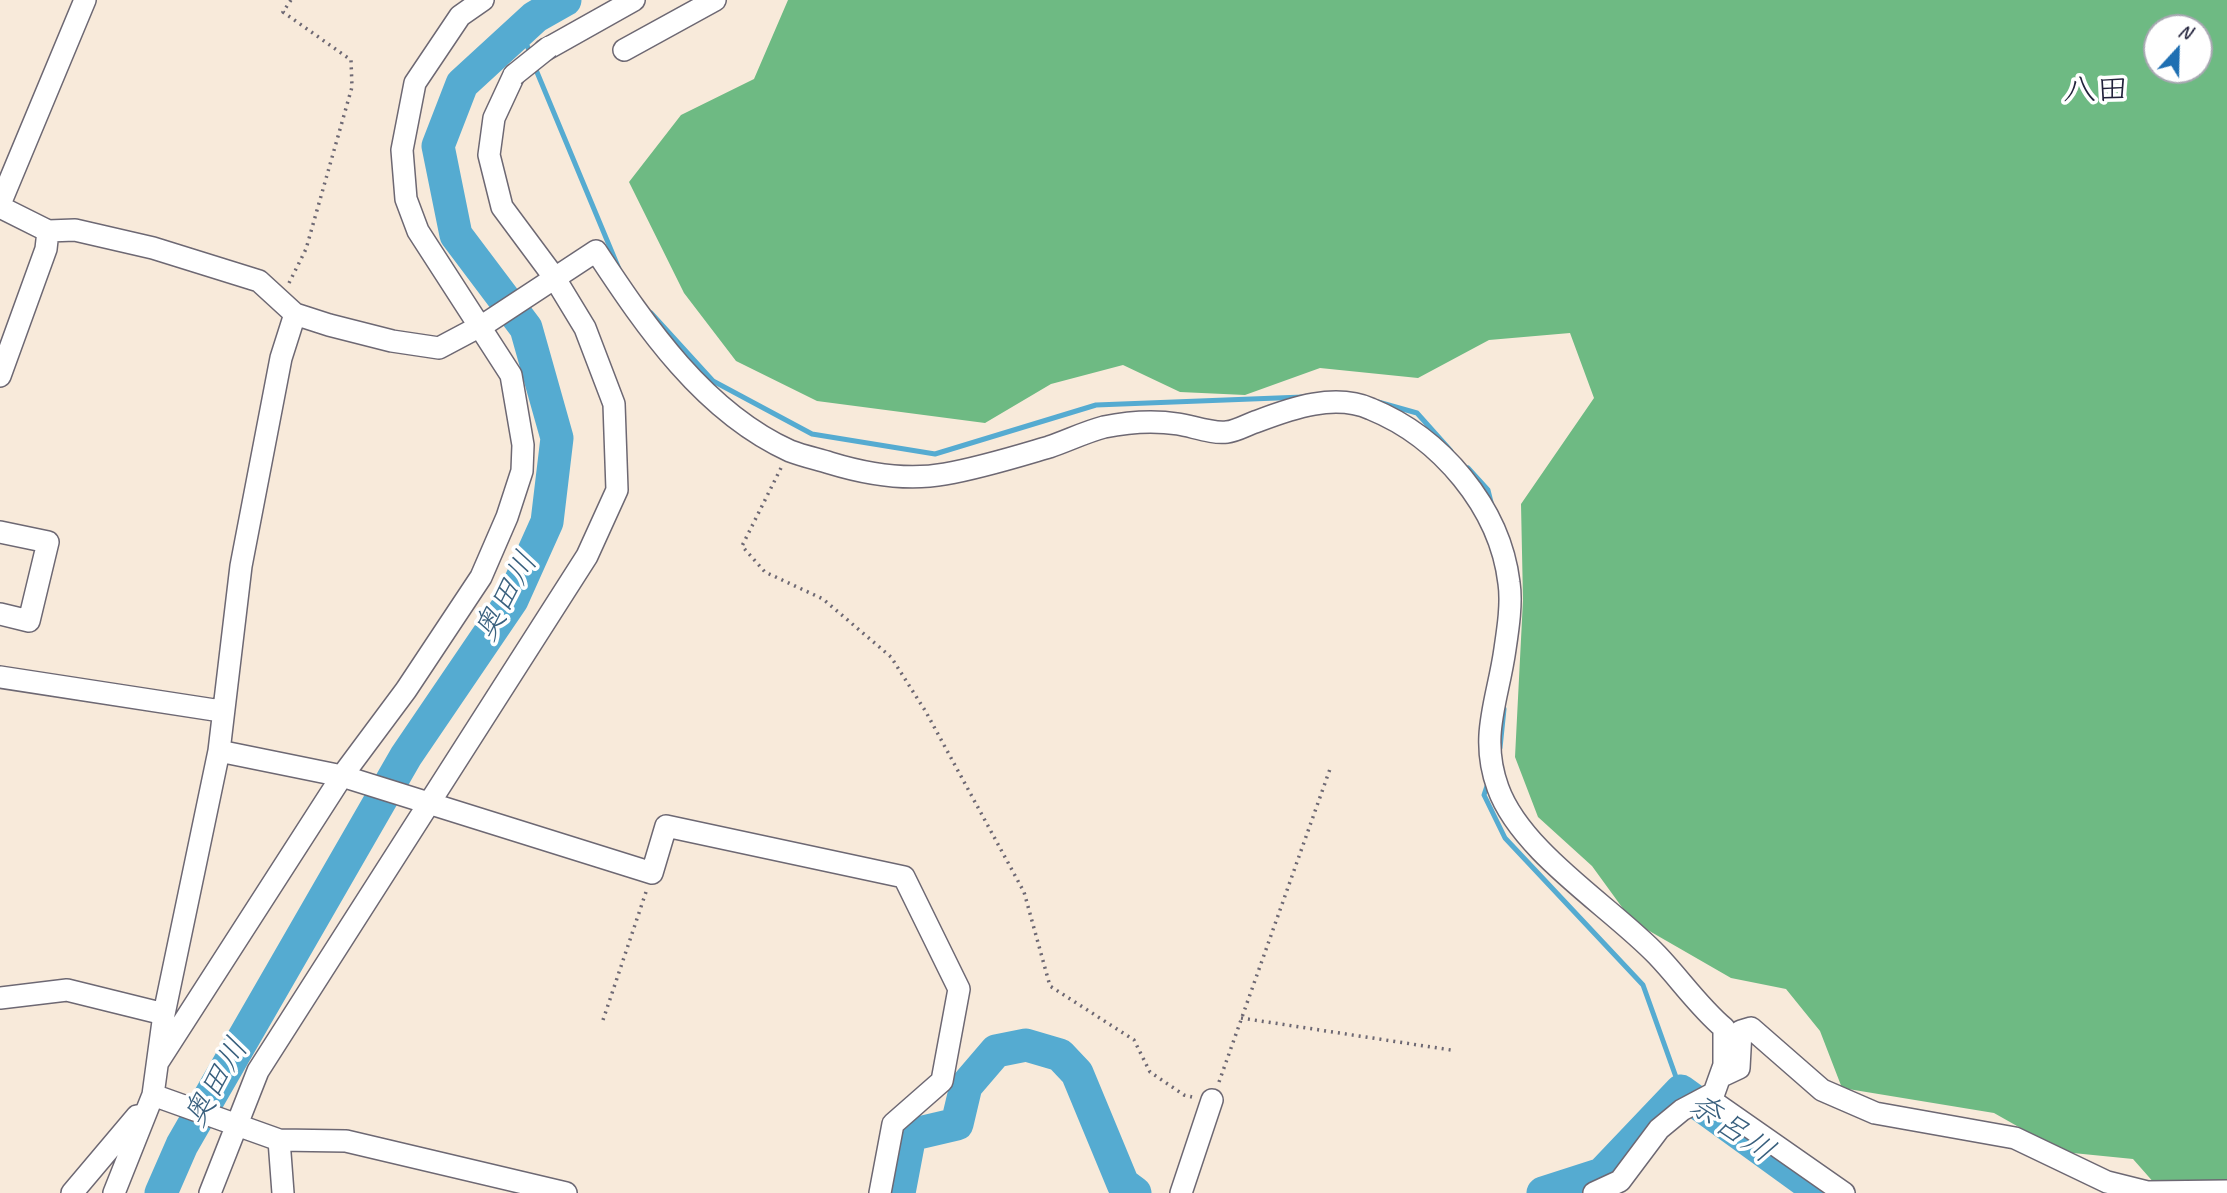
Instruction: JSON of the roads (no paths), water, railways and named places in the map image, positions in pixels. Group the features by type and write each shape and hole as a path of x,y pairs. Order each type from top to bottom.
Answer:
{"street":[{"path":"85,0 0,206 48,231 75,230 153,248 259,281 288,307 392,341 439,348 483,324 596,251 638,314 693,379 726,411 790,451 859,472 913,477 941,475 991,464 1102,428 1154,420 1226,433 1285,411 1319,403 1348,402 1367,407 1410,428 1443,456 1474,494 1497,537 1510,584 1506,650 1490,714 1490,749 1497,785 1508,812 1560,868 1655,953 1710,1016 1724,1028 1724,1065 1714,1093 1682,1110 1658,1129 1620,1181 1594,1193"},
{"path":"158,1062 342,776 406,690 481,577 508,517 522,471 523,445 511,374 483,324 418,230 406,199 402,150 415,83 460,16 483,0"},
{"path":"210,1193 226,1121 423,801 587,556 617,490 614,404 585,328 547,282 502,207 489,155 494,118 514,75 548,47 545,50 634,0"},
{"path":"624,50 715,0"},
{"path":"0,376 46,249 48,231"},
{"path":"114,1193 161,1097 158,1062 164,1014 219,751 221,711 241,566 281,358 288,307"},
{"path":"0,533 48,542 29,621 0,614"},
{"path":"0,677 221,711"},
{"path":"219,751 342,776 652,873 666,826 904,877 959,989 942,1081 893,1124 880,1193"},
{"path":"0,998 67,990 164,1014"},
{"path":"1720,1077 1739,1068 1741,1031 1751,1028 1822,1090 1875,1113 2015,1138 2107,1182 2147,1192 2227,1191"},
{"path":"161,1097 279,1140 346,1141 565,1193"},
{"path":"72,1193 161,1097"},
{"path":"1708,1098 1844,1193"},
{"path":"1181,1193 1212,1100"},
{"path":"279,1140 283,1193"}],"waterway":[{"name":"奥田川","path":"161,1193 182,1145 406,756 512,600 547,522 557,438 526,328 456,235 438,146 462,84 535,17 565,0"},
{"path":"521,31 531,55"},
{"path":"534,65 619,269"},
{"path":"651,313 713,381 812,434 935,454 1096,405 1303,397"},
{"path":"1378,402 1417,413 1451,451"},
{"path":"1468,468 1488,490 1492,506"},
{"path":"1500,748 1504,709"},
{"path":"1489,780 1484,795 1505,838 1643,985 1681,1091"},
{"name":"奈呂川","path":"899,1193 910,1135 957,1124 966,1086 996,1051 1026,1045 1060,1055 1077,1073 1123,1184 1135,1193"},
{"name":"奈呂川","path":"1543,1193 1602,1174 1681,1091 1822,1193"}],"district":[{"name":"八田","path":"2096,91"}]}
